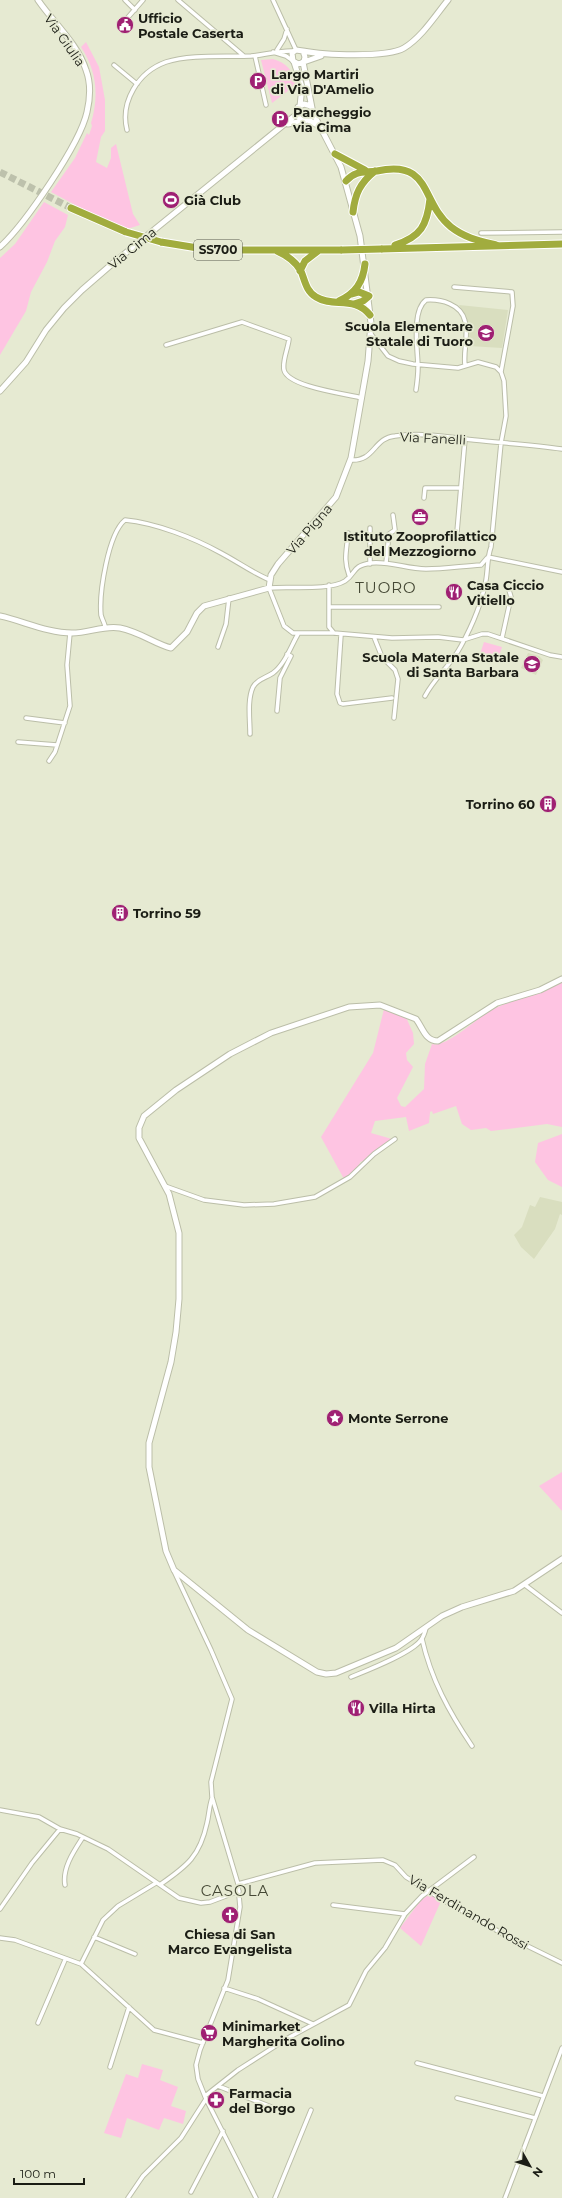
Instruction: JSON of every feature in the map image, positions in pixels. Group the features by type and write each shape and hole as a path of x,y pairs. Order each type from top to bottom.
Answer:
{"highway":[{"name":"SS700","path":"335,154 366,170 375,171 397,168 409,172 418,178 424,186 430,199 451,227 466,237 496,245"},
{"path":"346,181 352,175 366,170"},
{"path":"346,181 357,182 365,179 375,171"},
{"path":"353,212 356,194 365,179"},
{"name":"SS700","path":"384,248 409,241 421,231 427,220 430,199"},
{"name":"SS700","path":"71,208 126,232 161,242 210,250 342,250 562,244"},
{"path":"275,250 292,260 300,271 309,292 316,298 361,306 370,315"},
{"path":"300,271 305,261 319,250"},
{"path":"339,301 351,294 359,286 364,276 365,264"},
{"path":"351,294 359,292 369,296 363,301 354,304"}],"street":[{"name":"Via Giulia","path":"0,247 29,213 76,142 82,128 89,100 87,71 78,53 38,0"},
{"path":"125,0 134,10"},
{"path":"123,23 143,0"},
{"path":"178,0 244,56"},
{"path":"272,0 287,29 295,51"},
{"path":"275,51 299,64 324,55 398,50 413,41 448,0"},
{"path":"275,51 284,39 287,29"},
{"path":"127,130 127,100 137,84 156,67 166,62 182,59 255,56 275,51 303,51 324,55"},
{"path":"295,51 291,57 302,87 300,106 297,114 305,120 321,127"},
{"path":"303,51 305,57 304,61"},
{"path":"255,56 266,105"},
{"name":"Via Pigna","path":"269,588 270,580 278,564 336,497 350,460 362,398 370,333 369,296 360,236 346,181 335,154 312,111 304,61"},
{"path":"114,65 137,84"},
{"path":"300,106 306,104 312,111 305,120"},
{"name":"Via Cima","path":"0,391 26,362 46,330 64,308 82,290 112,264 285,126 297,114"},
{"name":"Via Cima","path":"285,126 305,120"},
{"path":"481,233 562,232"},
{"path":"425,696 432,682 448,666 464,640 484,590 488,557 491,547 500,443 506,416 505,388 501,372 513,306 512,292 454,286"},
{"path":"416,390 418,365 416,344 419,308 422,303 432,300 451,304 462,314 466,321 465,365"},
{"path":"166,345 242,322 289,339 284,370 288,377 310,386 362,398"},
{"path":"370,333 388,356 399,361 418,365 458,368 478,362 496,367 501,372"},
{"name":"Via Fanelli","path":"350,460 356,461 368,457 382,440 394,436 465,439 562,449"},
{"path":"457,532 465,439"},
{"path":"424,498 425,488 461,488"},
{"path":"386,563 389,534 395,530 393,515"},
{"path":"105,626 101,613 107,564 117,532 125,520 172,531 220,553 270,580"},
{"path":"370,528 370,564"},
{"path":"348,534 344,552 346,567 349,575"},
{"path":"0,616 70,633 92,632 105,626 122,628 139,633 171,648 187,632 197,613 204,606 229,598 269,588 316,587 329,585 345,581 354,569 370,564 386,563 431,568 481,565 488,557"},
{"path":"488,557 562,572"},
{"path":"329,585 329,627 334,633"},
{"path":"269,588 284,626 293,633 334,633 341,635 374,637 438,637 464,640 482,634 502,638 543,653 562,657"},
{"path":"502,638 511,597 509,590"},
{"path":"218,647 226,624 229,598"},
{"path":"329,607 439,606"},
{"path":"49,761 57,745 70,706 67,665 70,633"},
{"path":"250,734 251,694 253,686 257,682 274,673 298,634"},
{"path":"341,635 337,694 340,703 343,704 392,698"},
{"path":"374,637 382,657 395,670 398,678 394,718"},
{"path":"277,711 280,678 291,656 287,654"},
{"path":"26,718 65,723"},
{"path":"18,742 57,745"},
{"path":"256,2198 205,2098 198,2079 196,2065 232,1962 240,1907 238,1884 212,1798 211,1782 232,1699 166,1551 149,1467 150,1443 155,1417 171,1362 178,1299 179,1233 172,1203 139,1138 141,1121 144,1116 176,1090 230,1054 270,1033 349,1007 380,1005 402,1012 416,1019 425,1036 432,1041 438,1041 497,1003 540,990 562,979"},
{"path":"164,1186 204,1200 244,1205 274,1204 315,1197 350,1177 374,1154 395,1139"},
{"path":"174,1570 262,1640 318,1672 326,1674 336,1673 366,1662 396,1648 450,1612 502,1596 525,1584 562,1559"},
{"path":"525,1584 562,1613"},
{"path":"426,1628 422,1639 427,1661 446,1708 472,1746"},
{"path":"351,1677 395,1657 422,1639"},
{"path":"161,1884 183,1868 196,1855 205,1833 212,1798"},
{"path":"0,1810 39,1817 60,1829 83,1837 108,1849 156,1883 161,1884 179,1898 210,1902 239,1891"},
{"path":"0,1910 32,1863 60,1829"},
{"path":"65,1885 64,1876 66,1867 83,1837"},
{"path":"128,2198 143,2176 181,2138 205,2098 218,2086 238,2070 352,2002 366,1972 385,1948 405,1914 429,1891 474,1857"},
{"name":"Via Ferdinando Rossi","path":"238,1884 315,1863 383,1860 395,1865 406,1877 505,1935 562,1963"},
{"path":"81,1964 103,1920 118,1906 156,1883"},
{"path":"333,1905 405,1914"},
{"path":"94,1937 135,1954"},
{"path":"0,1938 15,1940 65,1960 81,1964 154,2030 203,2043"},
{"path":"38,2023 65,1960"},
{"path":"224,1988 258,1999 313,2024"},
{"path":"110,2067 129,2007"},
{"path":"505,2198 562,2048"},
{"path":"417,2063 544,2096"},
{"path":"218,2086 274,2108"},
{"path":"457,2098 535,2118"},
{"path":"275,2198 311,2110"},
{"path":"191,2192 223,2131"}],"shaded area":[{"path":"86,42 99,67 105,100 105,131 101,137 96,162 107,168 111,158 111,148 116,144 133,214 140,225 127,229 96,216 51,192 75,158 87,133 89,135 92,126 91,123 94,113 96,93 93,74 81,47"},
{"path":"273,59 289,68 294,75 297,84 272,103 261,60"},
{"path":"44,202 68,215 65,227 55,241 47,262 31,292 26,311 0,355 0,258 15,244"},
{"name":"Scuola Elementare Statale di Tuoro","path":"459,305 508,310 502,348 469,346 468,322"},
{"path":"484,642 502,647 498,659 480,654"},
{"name":"Scuola Materna Statale di Santa Barbara","path":"528,653 539,656 543,660 536,675 521,668"},
{"path":"562,981 562,1127 547,1124 491,1131 486,1128 471,1130 462,1124 456,1106 433,1114 432,1111 430,1112 429,1123 409,1131 406,1117 375,1121 371,1133 392,1139 366,1160 360,1162 359,1167 344,1179 321,1137 373,1053 384,1009 405,1015 413,1033 414,1044 406,1053 407,1060 413,1067 397,1098 401,1106 405,1107 424,1089 425,1064 432,1044 444,1042 459,1034 485,1014 504,1004 543,991"},
{"path":"562,1134 562,1187 548,1180 535,1162 538,1143"},
{"path":"540,1197 562,1202 562,1215 560,1214 555,1229 534,1259 521,1247 514,1235 522,1227 530,1205 535,1207"},
{"path":"562,1472 562,1511 539,1486"},
{"path":"430,1894 441,1901 421,1946 400,1928 421,1900"},
{"path":"142,2064 163,2070 160,2080 178,2087 171,2106 186,2111 183,2124 164,2118 159,2130 127,2118 121,2138 104,2133 126,2074 138,2078"}],"tunnel":[{"path":"0,172 71,208"}],"place":[{"name":"Ufficio Postale Caserta","path":"125,25"},
{"name":"Largo Martiri di Via D'Amelio","path":"258,81"},
{"name":"Parcheggio via Cima","path":"280,119"},
{"name":"Già Club","path":"171,200"},
{"name":"Scuola Elementare Statale di Tuoro","path":"486,333"},
{"name":"Istituto Zooprofilattico del Mezzogiorno","path":"420,517"},
{"name":"Casa Ciccio Vitiello","path":"454,592"},
{"name":"Scuola Materna Statale di Santa Barbara","path":"532,664"},
{"name":"Torrino 60","path":"548,804"},
{"name":"Torrino 59","path":"120,913"},
{"name":"Monte Serrone","path":"335,1418"},
{"name":"Villa Hirta","path":"356,1708"},
{"name":"Chiesa di San Marco Evangelista","path":"230,1915"},
{"name":"Minimarket Margherita Golino","path":"209,2033"},
{"name":"Farmacia del Borgo","path":"216,2100"}],"district":[{"name":"TUORO","path":"386,588"},
{"name":"CASOLA","path":"235,1891"}]}
